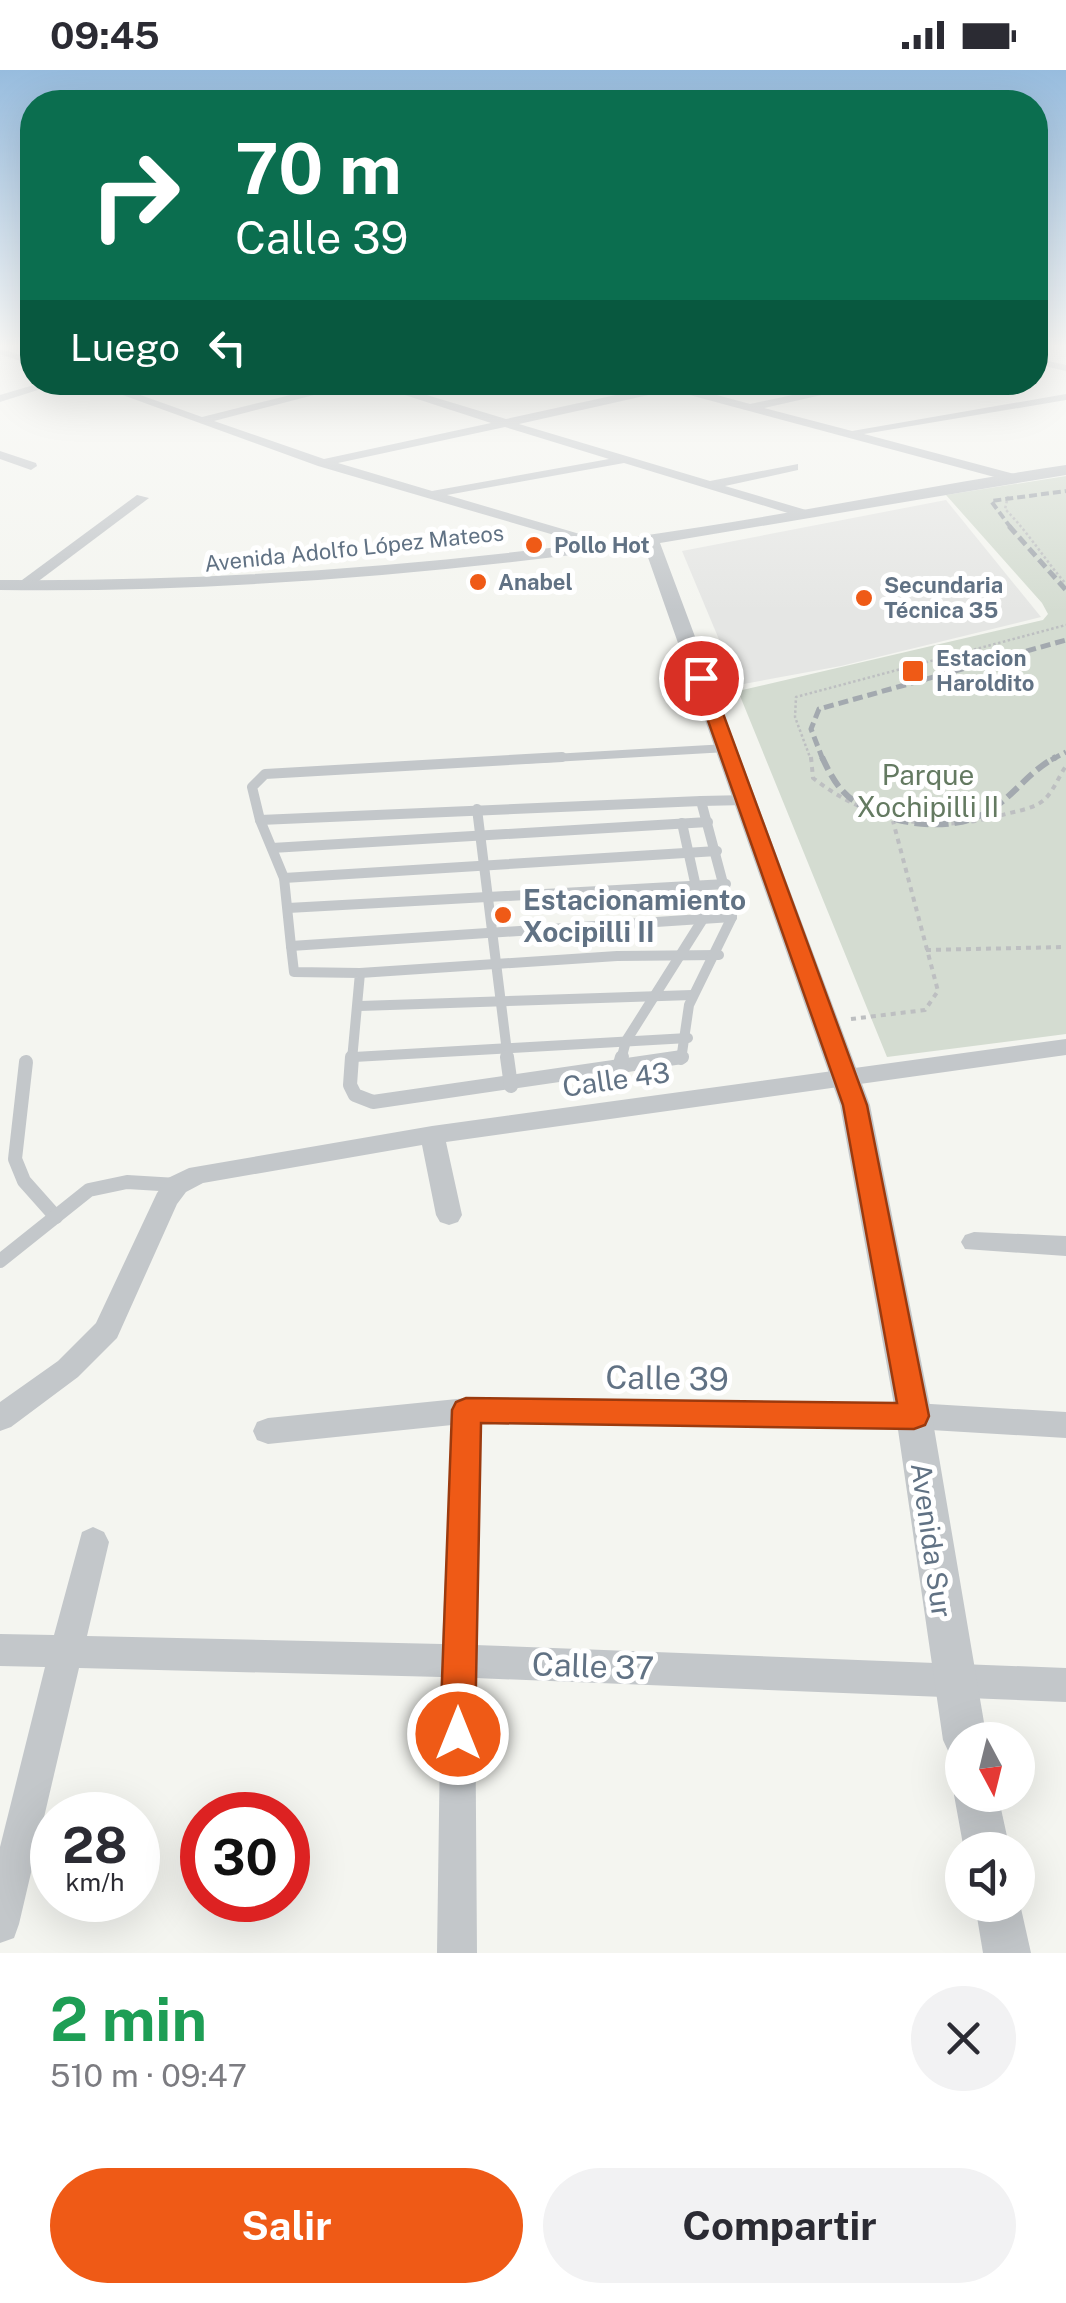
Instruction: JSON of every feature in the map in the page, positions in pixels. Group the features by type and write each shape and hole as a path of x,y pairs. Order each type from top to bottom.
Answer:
{"street":[{"path":"250,437 323,463 602,545"},
{"path":"323,463 443,437"},
{"path":"552,437 801,513"},
{"path":"860,437 1015,484"},
{"path":"0,455 31,466 0,470"},
{"path":"430,494 625,459"},
{"path":"709,486 794,467"},
{"name":"Avenida Adolfo López Mateos","path":"0,585 243,584 650,540 801,513 1015,484 1066,470"},
{"path":"23,586 142,498"},
{"name":"Avenida Sur","path":"650,540 847,1078 872,1177 914,1416 961,1722"},
{"name":"Calle 43","path":"177,1185 213,1171 432,1135 1066,1047"},
{"path":"432,1135 449,1215"},
{"path":"0,1418 81,1358 107,1330 159,1214 177,1185"},
{"path":"974,1242 1066,1246"},
{"path":"457,1953 458,1661 466,1410"},
{"name":"Calle 39","path":"268,1430 466,1410 914,1416 1066,1425"},
{"path":"0,1924 93,1542"},
{"name":"Calle 37","path":"0,1650 458,1661 1066,1685"},
{"path":"1002,1922 1008,1953"}],"lane":[{"path":"719,955 499,963 300,976 292,966 284,878 260,820 252,787 265,774 727,748"},
{"path":"260,820 746,800"},
{"path":"360,973 350,1086 360,1100 400,1101 681,1060 688,1038 686,1020 692,995 719,955 732,917 718,851 701,801"},
{"path":"477,810 512,1086"},
{"path":"272,848 708,822"},
{"path":"618,1070 626,1041 704,919 682,824"},
{"path":"284,878 718,851"},
{"path":"288,908 726,884"},
{"path":"292,946 732,917"},
{"path":"360,1006 692,995"},
{"path":"354,1058 688,1038"},
{"path":"26,1062 15,1159 24,1182 56,1218"},
{"path":"0,1261 88,1190 104,1184 177,1185"}],"path":[{"path":"1015,484 1004,499 1004,509 1034,538 1044,559 1066,584"},
{"path":"1066,625 796,697 792,710 795,723 808,739 814,778 865,810 893,821 940,826 1000,817 1047,797 1066,766"},
{"path":"826,1021 926,1010 938,992 893,821"},
{"path":"926,950 1066,947 1066,940"}],"shaded area":[{"name":"Secundaria Técnica 35","path":"946,500 1041,617 841,666 738,685 682,551"}],"green space":[{"name":"Parque Xochipilli II","path":"1066,476 1066,1034 887,1057 738,691 1043,620 1048,614 1042,603 946,495"}],"railway":[{"path":"1011,528 991,501 1066,491"},
{"path":"1009,526 1066,590"},
{"path":"823,760 811,729 819,709 1066,640"},
{"path":"1054,759 1066,752"},
{"path":"822,757 843,792 854,801 884,816 920,824 957,823 989,811 1054,759"}],"place":[{"name":"Pollo Hot","path":"534,545"},
{"name":"Anabel","path":"478,582"},
{"name":"Secundaria Técnica 35","path":"864,598"},
{"name":"Estacion Haroldito","path":"913,671"},
{"name":"Estacionamiento Xocipilli II","path":"503,915"}],"route":[{"path":"458,1734 466,1410 914,1416 872,1177 855,1105 701,678"}]}
